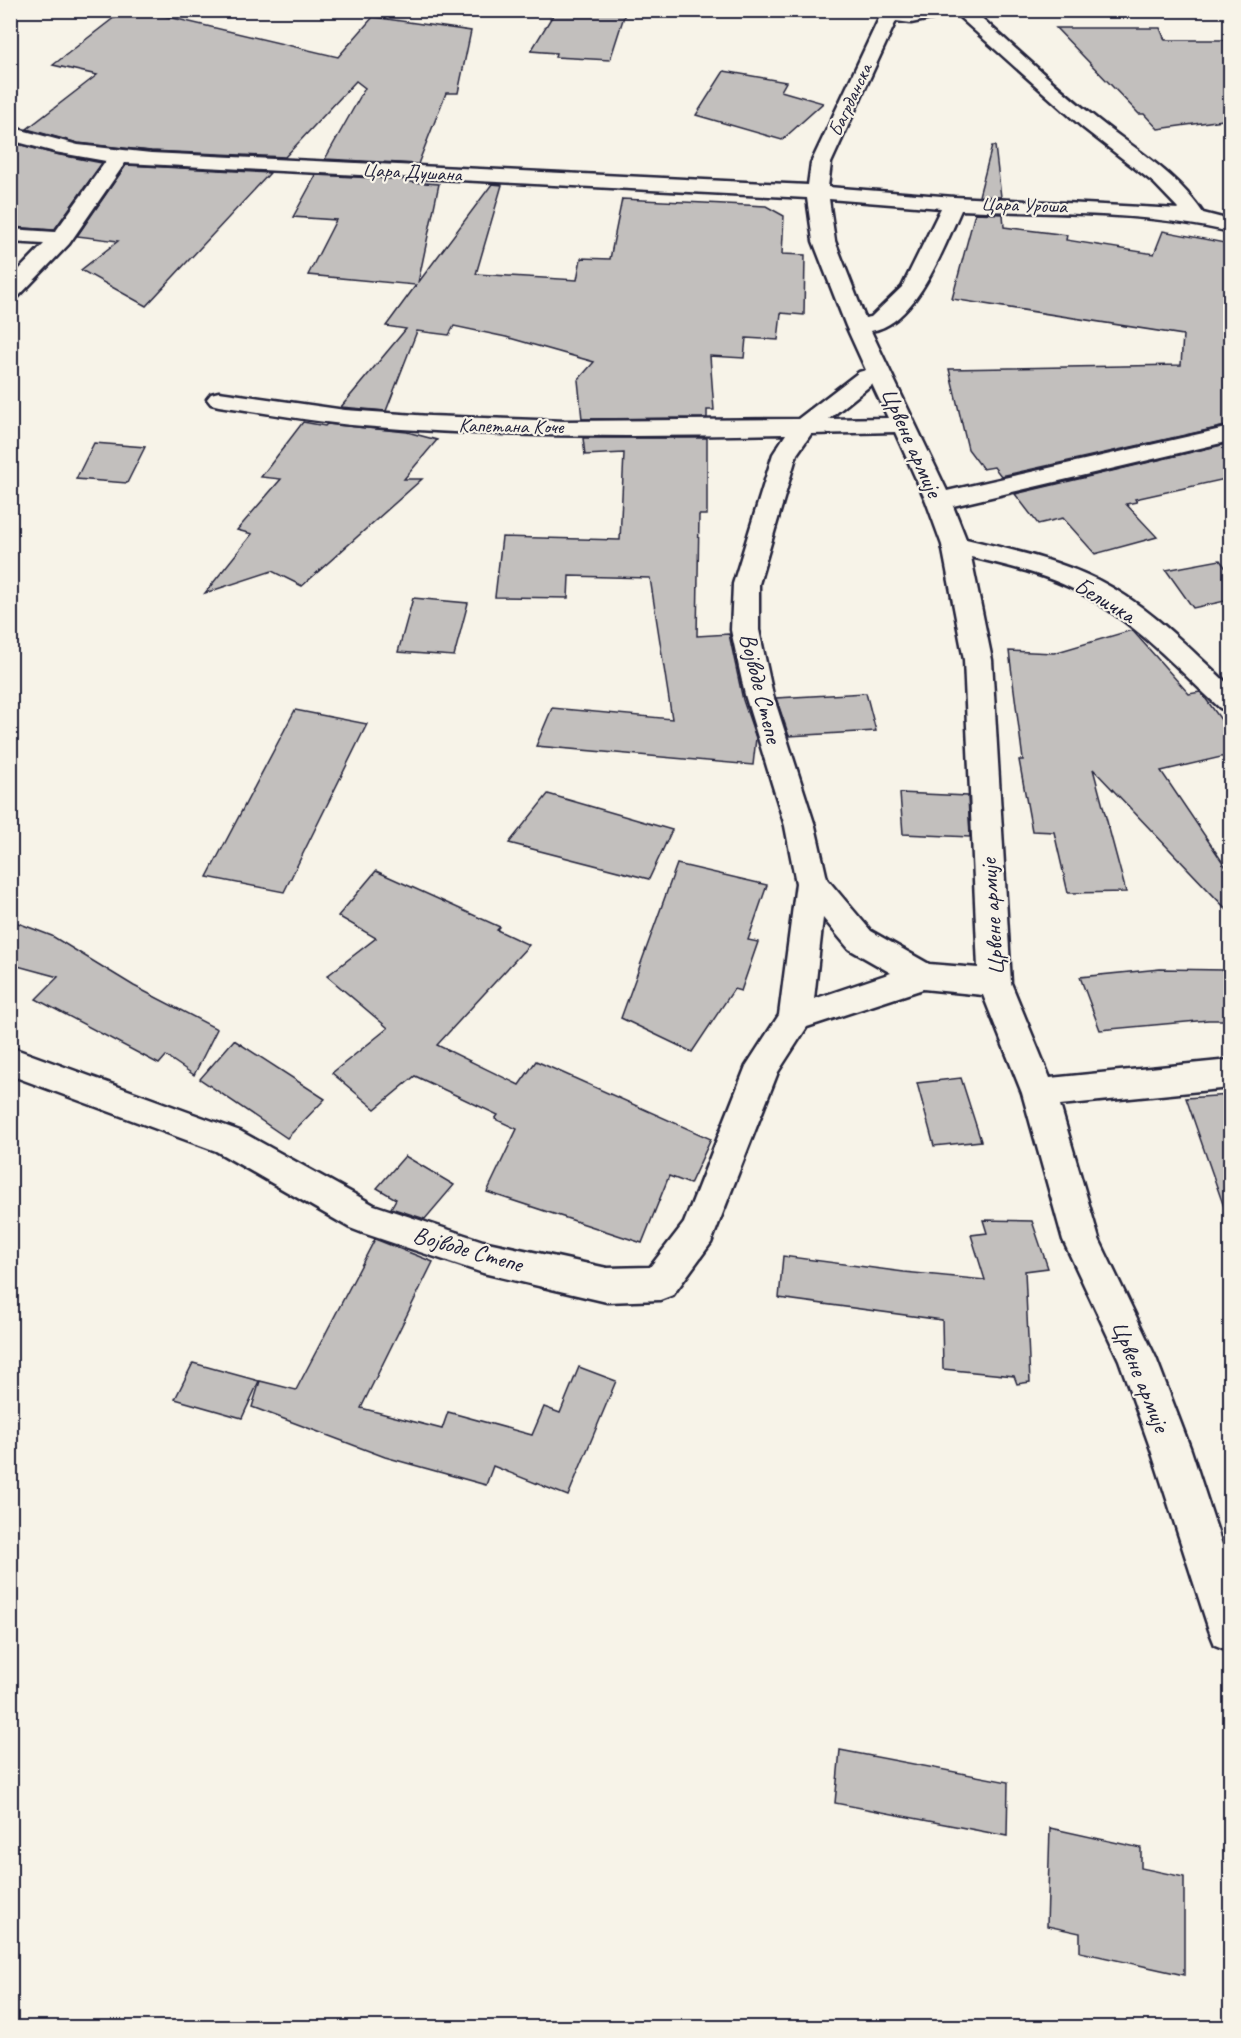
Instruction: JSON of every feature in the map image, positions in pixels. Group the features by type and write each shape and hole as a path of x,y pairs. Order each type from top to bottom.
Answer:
{"street":[{"path":"891,13 911,17 951,10"},
{"path":"962,10 1090,124 1172,188 1188,204 1194,217"},
{"name":"Багрданска","path":"817,192 821,163 891,13"},
{"name":"Цара Душана","path":"10,133 57,145 120,156 817,192"},
{"path":"10,292 61,239 120,156"},
{"name":"Цара Уроша","path":"817,192 954,203 1077,207 1194,217 1230,226"},
{"name":"Црвене армије","path":"817,192 824,241 857,326 939,501 955,545 978,660 995,983 1039,1093 1082,1240 1140,1368 1171,1450 1230,1630"},
{"path":"857,326 878,323 912,290 954,203"},
{"path":"10,235 61,239"},
{"path":"804,427 867,377 880,373"},
{"name":"Капетана Коче","path":"219,399 361,419 466,425 680,429 902,425"},
{"name":"Војводе Степе","path":"10,1061 228,1141 374,1221 483,1257 607,1285 660,1283 698,1232 763,1066 795,1018 812,883 800,826 759,695 745,630 746,584 758,541 785,454 804,427"},
{"path":"939,501 1230,434"},
{"name":"Беличка","path":"955,545 1042,566 1089,586 1136,616 1230,701"},
{"name":"Војводе Степе","path":"812,883 860,940 923,976"},
{"name":"Војводе Степе","path":"795,1018 923,976 995,983"},
{"path":"1039,1093 1230,1074"}],"building":[{"path":"124,10 139,10 338,57 373,17 471,31 458,93 446,93 418,164 325,159 365,88 356,81 285,157 151,151 78,143 27,129 97,75 53,65"},
{"path":"556,10 626,10 610,60 555,57 556,53 531,51"},
{"path":"1056,28 1160,28 1165,40 1230,40 1230,119 1158,129 1144,114 1139,114"},
{"path":"724,71 786,82 781,91 823,103 782,140 696,115"},
{"path":"10,142 102,163 54,230 10,227"},
{"path":"992,146 995,146 1001,197 979,196"},
{"path":"126,165 270,173 146,306 81,270 118,241 77,236"},
{"path":"316,175 412,180 411,182 439,184 418,283 492,184 502,185 476,274 577,280 581,258 610,259 622,199 766,206 784,216 782,254 805,255 804,315 781,313 778,340 746,338 744,358 710,356 714,410 707,410 707,418 582,419 578,380 594,362 506,337 454,326 449,335 417,331 386,411 341,407 406,329 386,326 416,285 308,275 336,220 293,217"},
{"path":"975,213 1003,214 1004,227 1067,235 1066,240 1154,254 1163,231 1230,244 1230,425 1001,476 994,467 983,469 968,449 949,369 1181,365 1183,335 952,299"},
{"path":"303,422 325,426 327,424 407,432 437,440 404,479 422,479 302,586 272,571 205,593 252,534 237,530 281,479 261,477"},
{"path":"583,438 707,438 707,515 699,515 697,636 729,634 743,700 756,738 753,765 536,746 552,708 672,719 650,578 569,576 568,598 495,597 502,537 620,540 624,453 585,455"},
{"path":"94,443 145,447 127,483 76,479"},
{"path":"1230,443 1230,478 1135,499 1137,502 1126,504 1157,537 1095,554 1063,518 1038,524 1015,494"},
{"path":"1220,560 1230,574 1230,600 1193,608 1166,570"},
{"path":"413,598 468,603 454,656 398,652"},
{"path":"1132,630 1189,694 1200,692 1203,695 1230,732 1230,755 1161,771 1230,873 1230,913 1093,769 1126,892 1068,893 1054,832 1032,831 1019,760 1023,760 1009,651 1054,653"},
{"path":"866,693 876,731 789,736 776,698"},
{"path":"295,710 367,724 284,892 207,877"},
{"path":"900,793 968,796 970,837 903,834"},
{"path":"548,794 672,830 649,879 509,843"},
{"path":"677,864 767,885 748,940 758,942 741,991 734,989 692,1052 621,1018"},
{"path":"376,871 500,927 497,930 529,945 437,1045 519,1085 536,1061 711,1139 690,1184 669,1176 642,1243 487,1192 517,1129 495,1119 498,1115 415,1076 375,1109 332,1073 388,1028 327,976 376,938 338,916"},
{"path":"10,920 52,936 134,986 217,1029 194,1075 166,1056 159,1064 36,999 58,977 10,964"},
{"path":"1160,969 1225,970 1230,991 1230,1020 1100,1030 1080,977"},
{"path":"234,1040 325,1099 287,1138 200,1079"},
{"path":"961,1078 981,1141 934,1146 917,1083"},
{"path":"1230,1095 1230,1206 1224,1207 1186,1098"},
{"path":"405,1156 454,1185 425,1219 391,1208 396,1199 377,1188"},
{"path":"983,1220 1032,1221 1048,1268 1025,1271 1030,1382 1017,1384 1014,1376 943,1369 942,1320 779,1298 783,1256 985,1280 971,1235 987,1233"},
{"path":"375,1239 433,1262 361,1408 442,1429 448,1412 532,1435 544,1407 560,1413 579,1367 616,1381 568,1496 493,1466 486,1485 385,1457 252,1407 260,1381 296,1390"},
{"path":"193,1363 259,1381 242,1418 175,1399"},
{"path":"840,1750 1008,1782 1007,1836 835,1803"},
{"path":"1050,1828 1141,1848 1141,1868 1184,1877 1184,1975 1080,1952 1080,1933 1047,1926"}]}
